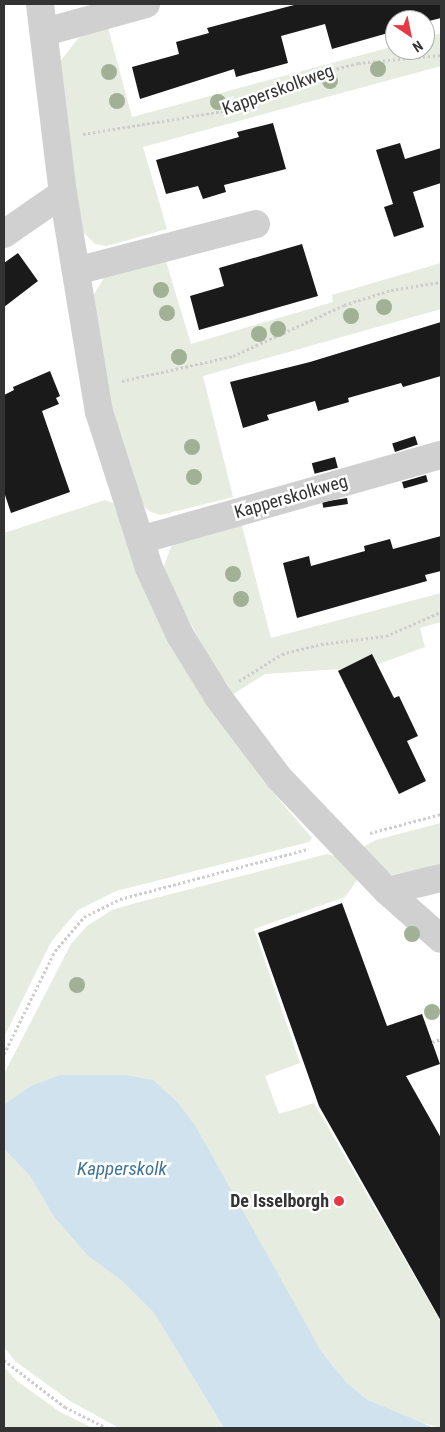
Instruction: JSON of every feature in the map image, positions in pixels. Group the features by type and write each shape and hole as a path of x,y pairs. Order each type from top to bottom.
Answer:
{"street":[{"path":"40,4 45,32 63,193 99,412 140,540 180,634 218,697 279,778 387,891 441,939"},
{"path":"45,32 146,4"},
{"path":"4,234 63,193"},
{"path":"76,271 256,224"},
{"name":"Kapperskolkweg","path":"140,540 441,455"},
{"path":"387,891 441,878"}],"path":[{"name":"Kapperskolkweg","path":"56,138 235,109 298,80 358,63 441,55"},
{"path":"94,386 233,356 344,306 391,290 441,282"},
{"path":"218,697 253,670 282,654 321,644 386,636 441,612"},
{"path":"4,1054 55,951 70,931 91,913 120,899 441,814"},
{"path":"432,1042 441,1039"},
{"path":"4,1360 66,1407 107,1428"}],"shaded area":[{"path":"107,24 132,117 385,49 385,60 435,60 435,35 441,33 441,66 143,147 167,229 107,246 95,244 80,229 59,63 83,32"},
{"path":"165,258 191,344 333,302 332,295 441,263 441,309 203,376 233,497 161,515 151,512 141,504 108,401 91,299 104,278 112,273"},
{"path":"105,500 113,503 131,550 216,713 264,782 312,838 309,842 116,891 78,910 51,942 4,1037 4,533"},
{"path":"241,522 271,638 441,593 441,622 420,628 425,647 370,667 265,674 230,696 162,571 172,544"},
{"path":"441,823 441,865 393,875 383,873 363,847 376,840"},
{"name":"De Isselborgh","path":"327,854 334,856 358,879 345,897 254,929 300,1063 265,1076 279,1114 314,1103 441,1322 441,1428 411,1420 368,1400 347,1383 321,1351 273,1268 83,1077 60,1075 4,1107 4,1074 71,944 87,926 112,910"},
{"path":"4,1149 30,1176 54,1217 88,1256 121,1280 154,1313 224,1428 119,1428 70,1401 15,1361 4,1347"},
{"path":"4,1367 17,1381 60,1412 93,1428 4,1428"}],"water":[{"name":"Kapperskolk","path":"60,1075 125,1075 153,1080 178,1103 196,1127 321,1351 347,1383 368,1400 434,1428 224,1428 154,1313 121,1280 88,1256 54,1217 30,1176 4,1149 5,1104 31,1086"}],"building":[{"path":"298,4 441,4 441,18 435,20 435,10 385,10 385,34 332,49 325,24 281,36 288,63 236,77 234,69 140,99 132,67 179,54 176,42 209,33 207,28"},
{"path":"273,123 286,169 224,185 226,192 203,199 198,186 166,194 156,160 239,137 237,132"},
{"path":"400,143 405,159 441,148 441,183 413,192 424,227 394,237 384,207 393,204 376,150"},
{"path":"302,244 318,296 199,330 190,296 224,286 219,268"},
{"path":"18,253 38,281 4,307 4,263"},
{"path":"441,322 441,376 403,387 401,383 348,398 349,402 318,411 315,401 267,415 269,420 243,428 230,382 310,362"},
{"path":"50,371 60,396 56,398 59,404 42,411 70,492 11,513 4,492 4,395 14,390 13,387"},
{"path":"415,436 418,445 395,452 392,443"},
{"path":"335,457 338,468 315,474 312,463"},
{"path":"426,475 428,482 404,489 402,482"},
{"path":"347,498 348,504 323,508 322,502"},
{"path":"441,536 441,571 425,575 427,581 297,618 283,563 309,556 311,566 365,551 364,546 390,539 393,549"},
{"path":"372,654 394,698 399,696 418,736 407,741 426,781 399,794 338,671"},
{"path":"342,903 387,1026 422,1014 440,1064 406,1076 441,1138 441,1321 319,1106 258,933"}],"place":[{"name":"De Isselborgh","path":"339,1201"}]}
